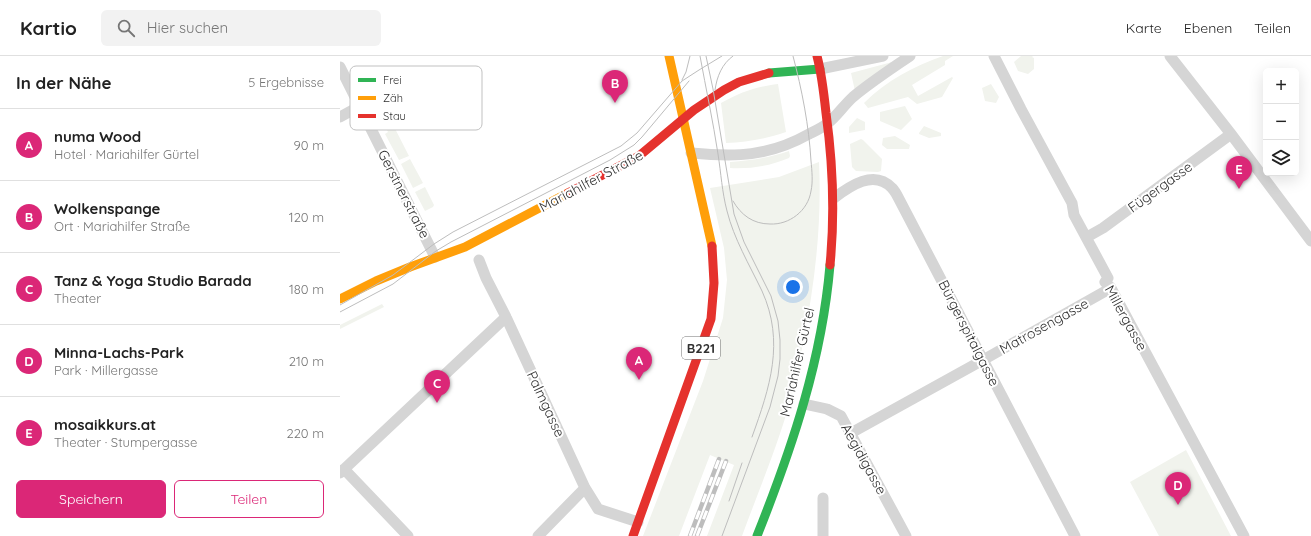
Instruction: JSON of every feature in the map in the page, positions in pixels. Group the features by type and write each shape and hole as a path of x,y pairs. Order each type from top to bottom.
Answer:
{"main road":[{"name":"B221","path":"633,536 711,319 715,277 712,246 679,94 669,56"},
{"name":"Mariahilfer Gürtel","path":"757,536 804,404 818,342 826,296 833,238 834,198 831,150 817,56"},
{"name":"Mariahilfer Straße","path":"340,299 376,281 465,247 639,156 684,119 723,90 745,79 769,73 820,69"}],"street":[{"name":"Mariahilfer Straße","path":"820,69 883,56"},
{"path":"691,153 724,156 760,153 788,145 827,124 854,97 871,83 910,56"},
{"name":"Millergasse","path":"994,56 1072,204 1074,215 1108,278 1105,282 1111,288 1244,536"},
{"path":"1170,56 1231,134 1311,241"},
{"name":"Gerstnerstraße","path":"340,67 350,86"},
{"path":"340,116 350,111"},
{"name":"Gerstnerstraße","path":"372,130 436,257"},
{"name":"Fügergasse","path":"1087,237 1103,228 1231,134"},
{"name":"Bürgerspitalgasse","path":"834,198 865,180 875,180 884,182 892,188 900,199 1075,536"},
{"name":"Palmgasse","path":"480,260 486,278 506,317 585,488 598,509 638,522"},
{"name":"Matrosengasse","path":"851,433 1111,288"},
{"path":"408,536 342,471 506,317"},
{"name":"Aegidigasse","path":"804,404 827,409 841,416 906,536"},
{"path":"538,536 585,488"},
{"path":"823,498 823,536"}],"shaded area":[{"path":"943,56 953,56 945,61 945,65 912,85 918,96 952,77 953,78 942,97 917,104 908,97 868,108 864,103 891,81 911,69"},
{"path":"1021,56 1033,56 1032,57 1034,58 1034,69 1028,74 1018,71 1014,62"},
{"path":"896,61 855,91 851,73"},
{"path":"778,84 786,132 756,140 726,143 721,103 748,90"},
{"path":"991,84 999,97 996,103 985,101 982,88"},
{"path":"905,106 912,119 901,130 880,121 880,112"},
{"path":"857,118 865,122 865,130 849,133 849,127"},
{"path":"924,126 941,133 941,136 929,138 919,134"},
{"path":"387,130 396,130 409,156 399,160 385,134 388,132"},
{"path":"895,136 910,145 909,149 887,149 882,145 883,138"},
{"path":"861,139 882,159 881,171 856,171 852,167 850,144"},
{"path":"789,151 789,158 775,163 745,168 730,168 730,162 760,158"},
{"path":"410,159 423,183 413,188 401,164"},
{"path":"819,162 820,185 817,253 811,298 797,376 777,444 742,536 707,536 734,465 710,455 679,536 643,536 703,381 723,318 727,280 724,248 710,188 779,177"},
{"path":"425,187 434,205 425,211 415,192"},
{"path":"382,304 384,307 340,329 340,325"},
{"path":"1186,450 1231,536 1159,536 1130,482"}],"tram line":[{"path":"682,80 686,72 690,56"},
{"path":"700,56 714,129 727,211 738,241 762,291 769,310 773,328 774,346 769,382 752,437"},
{"path":"706,56 734,214 744,242 771,296 778,321 780,340 778,376 770,407 722,536"},
{"path":"340,305 393,275 434,244 453,232 621,146 637,133 682,81 722,56"},
{"path":"715,90 721,71 729,59 733,56"},
{"path":"733,201 748,218 764,224 777,224 791,219 796,215 806,205 809,198 812,188 809,135 793,56"},
{"path":"340,312 393,284 436,251 451,242 610,160 634,145 689,81"},
{"path":"729,501 742,463"}],"railway":[{"path":"690,536 719,459"},
{"path":"697,536 726,461"}],"traffic: fast":[{"path":"769,73 820,69"},
{"path":"757,536 782,470 804,403 820,335 830,265"}],"traffic: slow":[{"path":"669,56 712,246"},
{"path":"340,299 376,281 465,247 568,193"}],"traffic: jam":[{"path":"817,56 824,92 832,170 833,208 830,265"},
{"path":"568,193 639,156 694,110 724,90 739,82 769,73"},
{"path":"633,536 711,319 714,283 712,246"}],"place":[{"name":"Wolkenspange","path":"615,103"},
{"name":"mosaikkurs.at","path":"1239,189"},
{"name":"numa Wood","path":"639,380"},
{"name":"Tanz & Yoga Studio Barada","path":"437,403"},
{"name":"Minna-Lachs-Park","path":"1178,505"}]}
